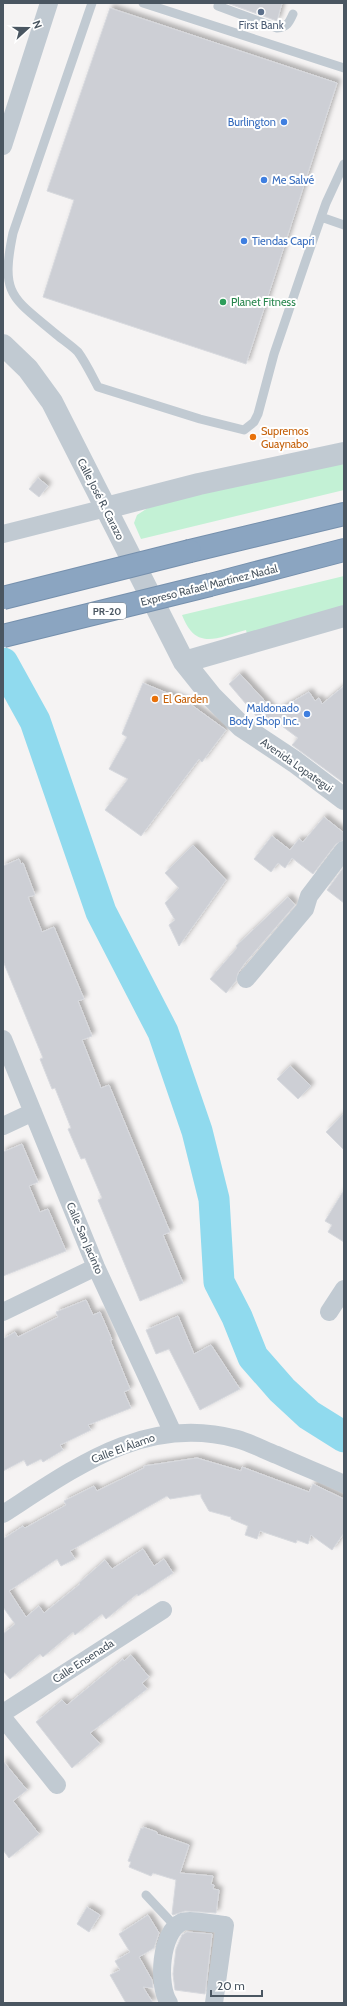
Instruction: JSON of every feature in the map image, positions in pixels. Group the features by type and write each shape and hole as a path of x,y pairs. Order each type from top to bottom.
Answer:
{"highway":[{"path":"3,598 190,550 344,514"},
{"name":"Expreso Rafael Martínez Nadal","path":"3,636 344,550"}],"street":[{"path":"3,146 48,3"},
{"name":"Calle José R. Carazo","path":"3,345 28,369 52,402 184,662"},
{"path":"4,534 199,484 344,453"},
{"path":"184,662 344,616"},
{"name":"Avenida Lopategui","path":"184,662 212,697 241,726 295,762 344,799"},
{"path":"246,979 305,909 309,896 344,850"},
{"name":"Calle San Jacinto","path":"3,1039 96,1267 173,1433"},
{"path":"3,1126 33,1112"},
{"path":"3,1312 96,1267"},
{"path":"329,1312 344,1289"},
{"name":"Calle El Álamo","path":"3,1514 86,1462 148,1436 173,1433 204,1434 237,1439 344,1484"},
{"name":"Calle Ensenada","path":"3,1713 163,1610"},
{"path":"3,1718 57,1785"},
{"path":"169,2003 164,1994 162,1972 164,1951 175,1926 184,1921 225,1925 214,2003"}],"lane":[{"path":"92,3 13,234 6,261 6,280 10,291 27,312 77,352 98,387 200,419 244,430 254,422 258,414 274,354 321,217 344,164"},
{"path":"143,3 344,68"},
{"path":"218,5 277,28 284,27 289,23 293,14"},
{"path":"321,217 344,225"},
{"path":"146,1895 175,1926"}],"green space":[{"path":"344,462 344,490 141,539 134,523 137,515 154,504"},
{"path":"344,576 344,606 247,634 246,630 216,638 200,638 194,634 182,615"}],"building":[{"path":"227,3 282,3 277,21"},
{"path":"110,8 337,83 246,364 43,297 74,200 47,191"},
{"path":"38,478 48,486 39,497 29,489"},
{"path":"240,674 275,712 309,692 315,701 319,698 322,704 344,686 344,783 292,745 298,738 278,723 263,724 229,684"},
{"path":"143,683 186,701 226,730 202,762 199,759 141,836 105,810 128,779 109,769 127,737 122,734"},
{"path":"324,817 344,833 344,840 336,844 313,874 292,858 285,868 278,863 271,872 254,859 272,836 290,850 299,839 303,842"},
{"path":"193,845 226,880 179,946 169,925 175,920 165,903 179,888 165,873"},
{"path":"19,859 21,864 23,863 35,895 28,897 42,932 54,927 84,999 78,1001 92,1036 82,1040 101,1088 109,1085 170,1232 163,1235 183,1283 140,1301 98,1200 102,1198 85,1158 81,1159 68,1129 71,1128 55,1088 52,1089 40,1059 43,1058 3,961 3,866"},
{"path":"344,867 344,903 327,890"},
{"path":"288,897 295,905 245,963 238,973 236,981 226,993 210,979 237,948 236,946"},
{"path":"290,1066 311,1086 298,1099 277,1079"},
{"path":"344,1113 344,1150 326,1132"},
{"path":"22,1144 38,1182 29,1186 40,1212 48,1209 66,1251 3,1276 3,1152"},
{"path":"344,1190 344,1242 328,1232 332,1225 325,1221"},
{"path":"86,1300 93,1315 100,1312 112,1340 110,1340 130,1389 124,1392 131,1408 88,1425 91,1430 60,1445 63,1450 43,1462 41,1459 27,1466 24,1460 3,1471 3,1339 15,1332 18,1337 58,1317 56,1312"},
{"path":"178,1316 194,1354 211,1345 240,1389 200,1410 169,1349 156,1354 146,1330"},
{"path":"197,1458 241,1471 242,1467 309,1492 313,1484 344,1499 344,1533 332,1550 311,1535 308,1544 297,1540 296,1543 260,1531 257,1539 245,1535 248,1526 231,1519 231,1517 209,1511 201,1497 201,1494 170,1499 167,1496 70,1551 75,1559 61,1566 57,1559 9,1591 26,1617 39,1606 44,1613 80,1584 79,1583 105,1560 112,1569 143,1549 154,1566 164,1559 173,1573 138,1596 137,1594 106,1619 102,1614 75,1635 73,1632 43,1657 40,1654 10,1679 3,1671 3,1634 15,1624 3,1607 3,1539 23,1526 25,1528 66,1505 64,1501 94,1486 97,1491 144,1468 144,1466"},
{"path":"131,1655 149,1677 142,1683 147,1689 90,1733 100,1744 72,1768 36,1722 62,1700 67,1705 123,1659 124,1661"},
{"path":"3,1761 27,1790 13,1801 39,1834 9,1858 3,1850"},
{"path":"143,1827 157,1832 157,1834 189,1845 180,1873 213,1876 211,1884 214,1885 213,1889 219,1890 216,1913 185,1911 173,1915 176,1880 153,1873 151,1876 129,1867 131,1862 128,1861 141,1828 143,1829"},
{"path":"87,1907 100,1915 89,1932 77,1924"},
{"path":"148,1915 159,1933 154,1948 139,1957 152,1980 153,1988 143,1987 153,2003 126,2003 110,1975 120,1970 115,1961 130,1952 119,1934"},
{"path":"187,1932 212,1934 205,1994 175,1990 173,1974 176,1949 182,1935"}],"waterway":[{"path":"3,663 35,721 101,912 163,1032 197,1131 214,1199 219,1282 237,1317 253,1357 282,1390 309,1415 344,1437"},
{"path":"3,693 14,683"}],"place":[{"name":"First Bank","path":"261,12"},
{"name":"Burlington","path":"284,122"},
{"name":"Me Salvé","path":"264,180"},
{"name":"Tiendas Capri","path":"244,241"},
{"name":"Planet Fitness","path":"223,302"},
{"name":"Supremos Guaynabo","path":"253,437"},
{"name":"El Garden","path":"155,699"},
{"name":"Maldonado Body Shop Inc.","path":"307,714"}]}
